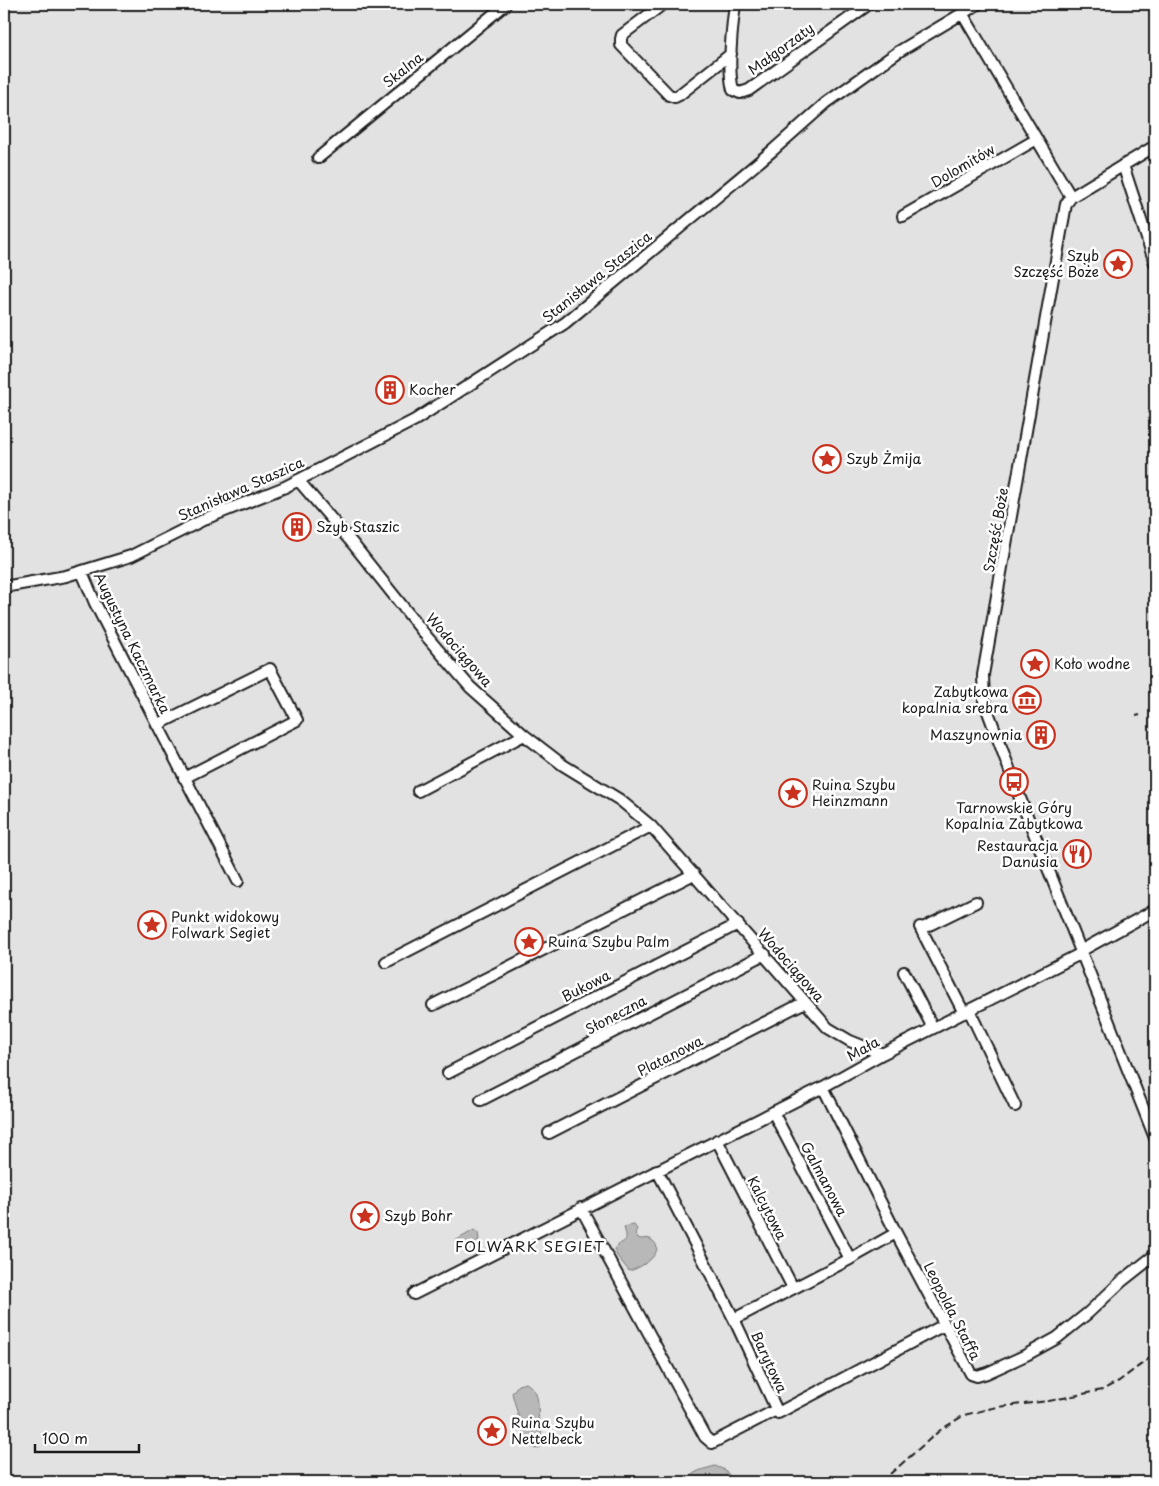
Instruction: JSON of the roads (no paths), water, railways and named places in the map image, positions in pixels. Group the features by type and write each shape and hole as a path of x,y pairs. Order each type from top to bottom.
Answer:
{"street":[{"name":"Skalna","path":"318,158 506,4"},
{"path":"663,4 622,35 620,40 621,45 669,95 675,97 679,96 731,54 735,4"},
{"name":"Małgorzaty","path":"731,54 733,90 740,93 749,90 869,4"},
{"name":"Stanisława Staszica","path":"4,587 82,572 131,556 207,518 285,487 415,420 565,323 772,151 826,103 898,52 978,4"},
{"path":"962,13 1071,196 1155,146"},
{"name":"Dolomitów","path":"903,216 1037,138"},
{"path":"1123,165 1155,262"},
{"name":"Szczęść Boże","path":"1071,196 1066,204 983,676 983,688 984,701 1081,952"},
{"name":"Wodociągowa","path":"298,480 470,687 524,735 563,764 620,800 651,826 828,1028 840,1036 882,1054"},
{"name":"Augustyna Kaczmarka","path":"82,572 95,603 156,725 238,881"},
{"name":"Augustyna Kaczmarka","path":"156,725 270,670 297,720 184,778"},
{"path":"418,791 524,735"},
{"path":"386,962 651,826"},
{"path":"433,1005 694,874"},
{"path":"976,902 921,928 1015,1106"},
{"name":"Mała","path":"414,1294 823,1087 882,1054 1078,955 1155,910"},
{"name":"Bukowa","path":"448,1073 738,924"},
{"path":"1081,952 1155,1138"},
{"name":"Słoneczna","path":"481,1100 765,954"},
{"path":"904,972 933,1028"},
{"name":"Platanowa","path":"549,1133 804,1002"},
{"name":"Leopolda Staffa","path":"823,1087 896,1233 970,1373 977,1376 987,1373 1057,1338 1155,1255"},
{"name":"Galmanowa","path":"773,1112 850,1259"},
{"name":"Kalcytowa","path":"717,1140 793,1288"},
{"name":"Barytowa","path":"657,1170 734,1319 778,1413 944,1325"},
{"path":"581,1208 705,1437 712,1443 776,1410"},
{"path":"734,1319 896,1233"}],"railway":[{"path":"1136,716 1140,715"},
{"path":"881,1482 939,1431 964,1415 997,1407 1049,1401 1102,1390 1119,1381 1155,1354"}],"place":[{"name":"Szyb Szczęść Boże","path":"1118,264"},
{"name":"Kocher","path":"390,390"},
{"name":"Szyb Żmija","path":"827,459"},
{"name":"Szyb Staszic","path":"297,527"},
{"name":"Koło wodne","path":"1035,664"},
{"name":"Zabytkowa kopalnia srebra","path":"1027,700"},
{"name":"Maszynownia","path":"1041,735"},
{"name":"Tarnowskie Góry Kopalnia Zabytkowa","path":"1014,782"},
{"name":"Ruina Szybu Heinzmann","path":"793,793"},
{"name":"Restauracja Danusia","path":"1077,854"},
{"name":"Punkt widokowy Folwark Segiet","path":"152,925"},
{"name":"Ruina Szybu Palm","path":"529,942"},
{"name":"Szyb Bohr","path":"365,1216"},
{"name":"Ruina Szybu Nettelbeck","path":"492,1431"}],"district":[{"name":"FOLWARK SEGIET","path":"530,1247"}]}
